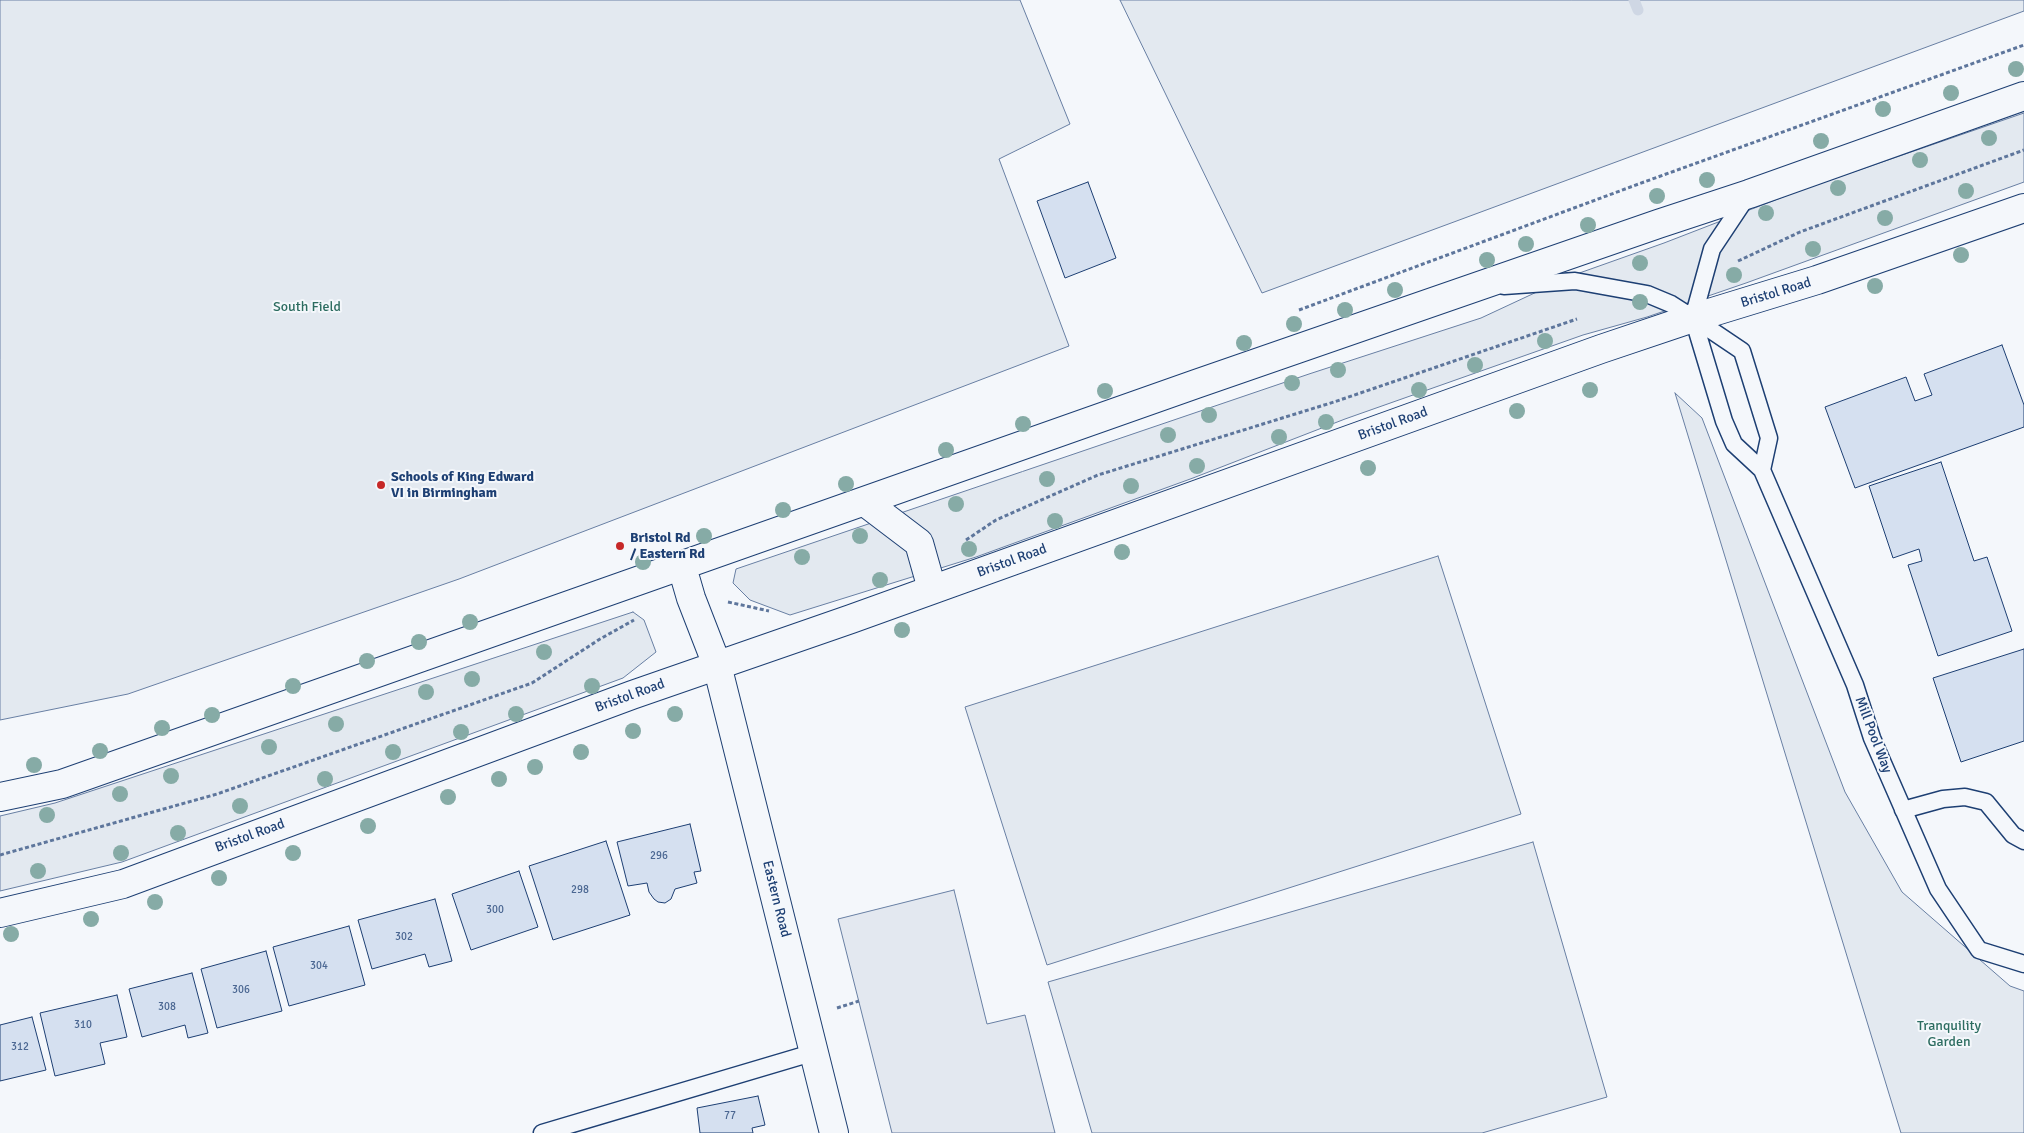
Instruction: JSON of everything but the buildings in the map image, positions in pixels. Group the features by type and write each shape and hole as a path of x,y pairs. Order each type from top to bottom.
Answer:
{"main road":[{"path":"0,797 62,784 682,567 1196,384 1650,226 1749,194 2024,96"},
{"name":"Bristol Road","path":"0,913 123,884 622,698 1692,318 1817,280 2024,208"},
{"path":"865,502 919,543 932,589"},
{"name":"Eastern Road","path":"682,567 691,598 717,665 834,1133"}],"lane":[{"path":"1749,194 1712,249 1692,318 1724,421 1734,444 1762,470"},
{"path":"1471,289 1575,281 1648,294 1671,304 1742,352 1769,438 1762,470"},
{"name":"Mill Pool Way","path":"1762,470 1854,685 1872,738 1938,889 1979,950 2024,964"},
{"path":"1903,810 1943,799 1965,797 1986,802 2013,834 2024,841"},
{"path":"542,1133 815,1052"}],"path":[{"path":"1644,182 2024,45"},
{"path":"1704,274 1721,269 1800,232 2024,150"},
{"path":"924,561 953,548 996,520 1098,475 1334,402 1580,318"},
{"path":"691,598 711,598 774,612"},
{"path":"0,855 217,794 532,683 600,639 641,617"}],"green space":[{"name":"South Field","path":"0,0 1020,0 1070,124 999,159 1069,346 459,579 128,694 0,720"},
{"path":"1120,0 2024,0 2024,11 1262,293"},
{"path":"2024,113 2024,182 1746,283 1647,317 1583,335 1345,419 1193,478 976,557 790,615 750,600 733,583 736,569 1309,374 1481,318 1571,276 1664,243 1801,190"},
{"name":"Tranquility Garden","path":"1675,393 1702,418 1845,792 1902,892 2010,986 2024,991 2024,1133 1901,1133"},
{"path":"1438,556 1521,814 1047,965 965,707"},
{"path":"633,612 644,620 656,652 623,678 122,862 0,891 0,816 55,803"},
{"path":"1533,842 1607,1097 1482,1133 1092,1133 1048,982"}],"shaded area":[{"path":"954,890 987,1024 1025,1015 1055,1133 892,1133 838,919"}],"waterway":[{"path":"1634,0 1638,10"}],"place":[{"name":"Schools of King Edward VI in Birmingham","path":"381,485"},
{"name":"Bristol Rd / Eastern Rd","path":"620,546"}]}
